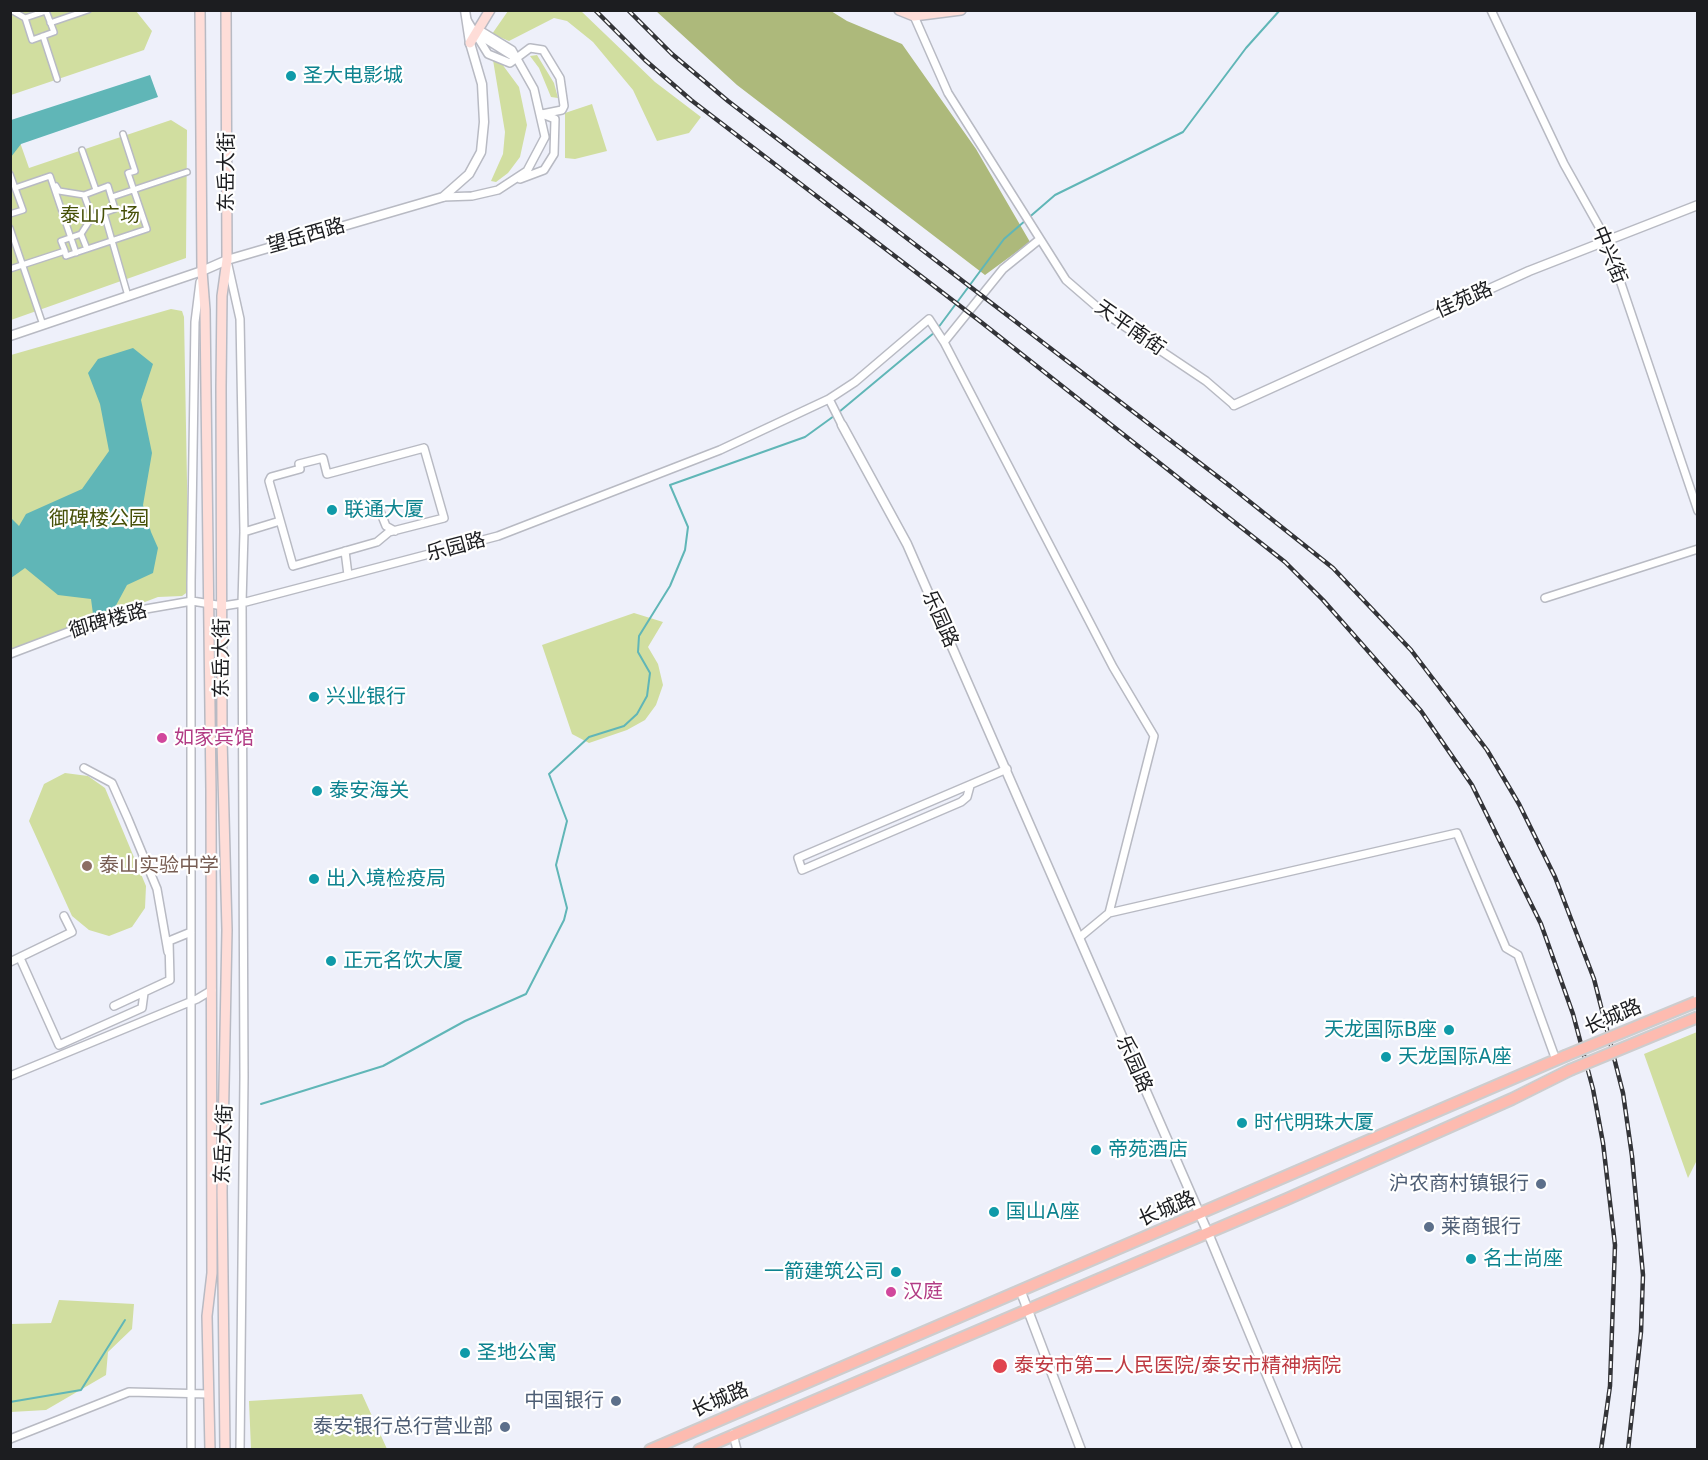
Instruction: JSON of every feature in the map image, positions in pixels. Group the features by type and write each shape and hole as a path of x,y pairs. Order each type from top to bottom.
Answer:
{"main road":[{"name":"东岳大街","path":"200,10 212,990 212,1273 207,1316 210,1449"},
{"name":"东岳大街","path":"225,1449 222,1191 227,930 222,740 221,387 222,296 227,260 226,10"},
{"path":"470,43 490,10"},
{"path":"899,10 914,16 961,10"},
{"name":"长城路","path":"650,1449 1021,1292 1560,1058 1697,1002"},
{"name":"长城路","path":"699,1449 1208,1233 1512,1099 1570,1070 1698,1017"}],"street":[{"path":"10,10 25,18 32,40 54,32 46,11 36,12 25,18"},
{"path":"50,23 88,10"},
{"name":"望岳西路","path":"10,336 202,271 227,260 442,197 469,174 481,152 484,122 482,84 470,43 465,10"},
{"name":"中兴街","path":"1491,10 1564,164 1606,239 1698,511"},
{"name":"天平南街","path":"914,16 948,93 1024,209 1066,280 1088,299 1206,381 1234,405"},
{"path":"467,20 475,32 497,49 517,59 534,89 542,114 545,137 527,171 504,186"},
{"path":"43,36 57,79"},
{"path":"517,59 530,48 543,50 560,78 562,110 542,114"},
{"path":"442,197 472,196 544,170 554,154 555,119 542,114"},
{"path":"50,176 59,191 84,195 108,186 115,208 92,216 81,234 61,240 66,256 147,229 128,173 135,171 123,134"},
{"path":"82,150 96,190"},
{"path":"112,197 187,172"},
{"path":"10,174 22,210 10,214"},
{"path":"15,188 50,176"},
{"path":"50,176 76,253"},
{"path":"84,195 92,216"},
{"name":"佳苑路","path":"1234,405 1529,270 1698,206"},
{"path":"104,213 128,296"},
{"path":"10,228 43,325"},
{"path":"81,234 87,249"},
{"path":"942,339 1003,269 1040,239"},
{"path":"10,269 65,251"},
{"path":"227,260 240,319 244,532 242,603 244,1071 240,1449"},
{"path":"191,1449 192,601 195,322 202,271"},
{"path":"831,403 929,319 942,339 1107,657 1154,736 1108,913"},
{"name":"乐园路","path":"207,606 242,603 498,537 720,450 831,403 907,544 1208,1233 1298,1449"},
{"path":"424,447 444,518 395,531 377,542 293,566 280,521 269,482 271,477 300,469 299,464 323,458 327,474 424,447"},
{"path":"378,506 386,526 395,531"},
{"path":"244,532 280,521"},
{"path":"1545,598 1698,549"},
{"path":"345,551 348,575"},
{"name":"御碑楼路","path":"10,654 76,629 140,610 192,601 207,606"},
{"path":"84,768 112,783 157,889 172,968 170,980 114,1006"},
{"path":"970,786 967,797 961,802 802,870 798,858 1007,769"},
{"path":"1080,937 1108,913 1457,833 1506,948 1518,955 1560,1058"},
{"path":"10,962 72,932 64,916"},
{"path":"165,929 169,942 168,952"},
{"path":"169,942 192,932"},
{"path":"20,958 59,1045 142,1008 144,993"},
{"path":"10,1076 192,1001 212,990"},
{"path":"1021,1292 1081,1449"},
{"path":"10,1439 129,1392 209,1394"},
{"path":"733,1434 736,1449"}],"green space":[{"path":"10,11 136,11 152,31 144,50 11,95"},
{"path":"508,11 581,11 655,82 701,117 689,133 657,141 633,90 593,42 567,21 554,18 509,41 492,34"},
{"path":"656,11 831,11 847,21 902,44 976,149 1030,242 985,275 737,85"},
{"path":"537,55 554,83 558,98 551,97 539,68 530,56"},
{"path":"493,60 499,60 519,87 527,125 520,157 508,173 496,182 491,181 503,154 505,132"},
{"path":"592,104 607,151 575,159 565,158 565,113"},
{"name":"泰山广场","path":"10,114 29,168 171,120 187,130 186,258 11,320"},
{"name":"御碑楼公园","path":"171,309 182,311 184,317 189,591 182,596 158,597 11,653 11,355"},
{"path":"634,613 663,622 648,647 658,664 663,685 656,705 645,720 627,730 589,743 572,734 542,645"},
{"path":"65,773 88,776 105,788 146,886 145,908 132,927 109,936 89,930 72,916 29,821 44,784"},
{"path":"1697,1032 1697,1160 1688,1178 1644,1054"},
{"path":"59,1300 134,1304 132,1329 108,1352 106,1375 46,1410 11,1412 11,1324 51,1323"},
{"path":"362,1394 387,1449 251,1449 249,1401"}],"water":[{"path":"150,75 158,97 21,144 11,157 11,120"},
{"path":"133,348 153,364 141,400 152,453 143,505 158,548 153,573 127,585 114,609 93,614 91,599 58,595 25,568 11,578 11,518 19,526 26,514 82,489 109,451 100,404 88,373 98,359"}],"waterway":[{"path":"839,412 935,332 1004,239 1055,195 1183,132 1246,48 1280,10"},
{"path":"261,1104 383,1066 465,1021 526,994 564,920 567,908 556,865 567,821 549,774 589,737 624,726 637,714 647,696 650,673 638,652 639,636 670,586 685,550 688,527 670,485 805,437 834,416"},
{"path":"10,1402 81,1390 125,1320"}],"railway":[{"path":"595,10 645,60 691,100 981,322 1285,562 1323,600 1421,711 1472,785 1541,924 1573,1014 1593,1089 1603,1143 1615,1245 1610,1386 1601,1450"},
{"path":"628,10 672,54 728,101 1230,486 1333,568 1411,650 1487,750 1519,804 1555,877 1594,979 1623,1093 1632,1156 1643,1275 1641,1332 1628,1450"}],"place":[{"name":"圣大电影城","path":"291,76"},
{"name":"联通大厦","path":"332,510"},
{"name":"兴业银行","path":"314,697"},
{"name":"如家宾馆","path":"162,738"},
{"name":"泰安海关","path":"317,791"},
{"name":"泰山实验中学","path":"87,866"},
{"name":"出入境检疫局","path":"314,879"},
{"name":"正元名饮大厦","path":"331,961"},
{"name":"天龙国际B座","path":"1449,1030"},
{"name":"天龙国际A座","path":"1386,1057"},
{"name":"时代明珠大厦","path":"1242,1123"},
{"name":"帝苑酒店","path":"1096,1150"},
{"name":"沪农商村镇银行","path":"1541,1184"},
{"name":"国山A座","path":"994,1212"},
{"name":"莱商银行","path":"1429,1227"},
{"name":"名士尚座","path":"1471,1259"},
{"name":"一箭建筑公司","path":"896,1272"},
{"name":"汉庭","path":"891,1292"},
{"name":"圣地公寓","path":"465,1353"},
{"name":"泰安市第二人民医院/泰安市精神病院","path":"1000,1366"},
{"name":"中国银行","path":"616,1401"},
{"name":"泰安银行总行营业部","path":"505,1427"}]}
